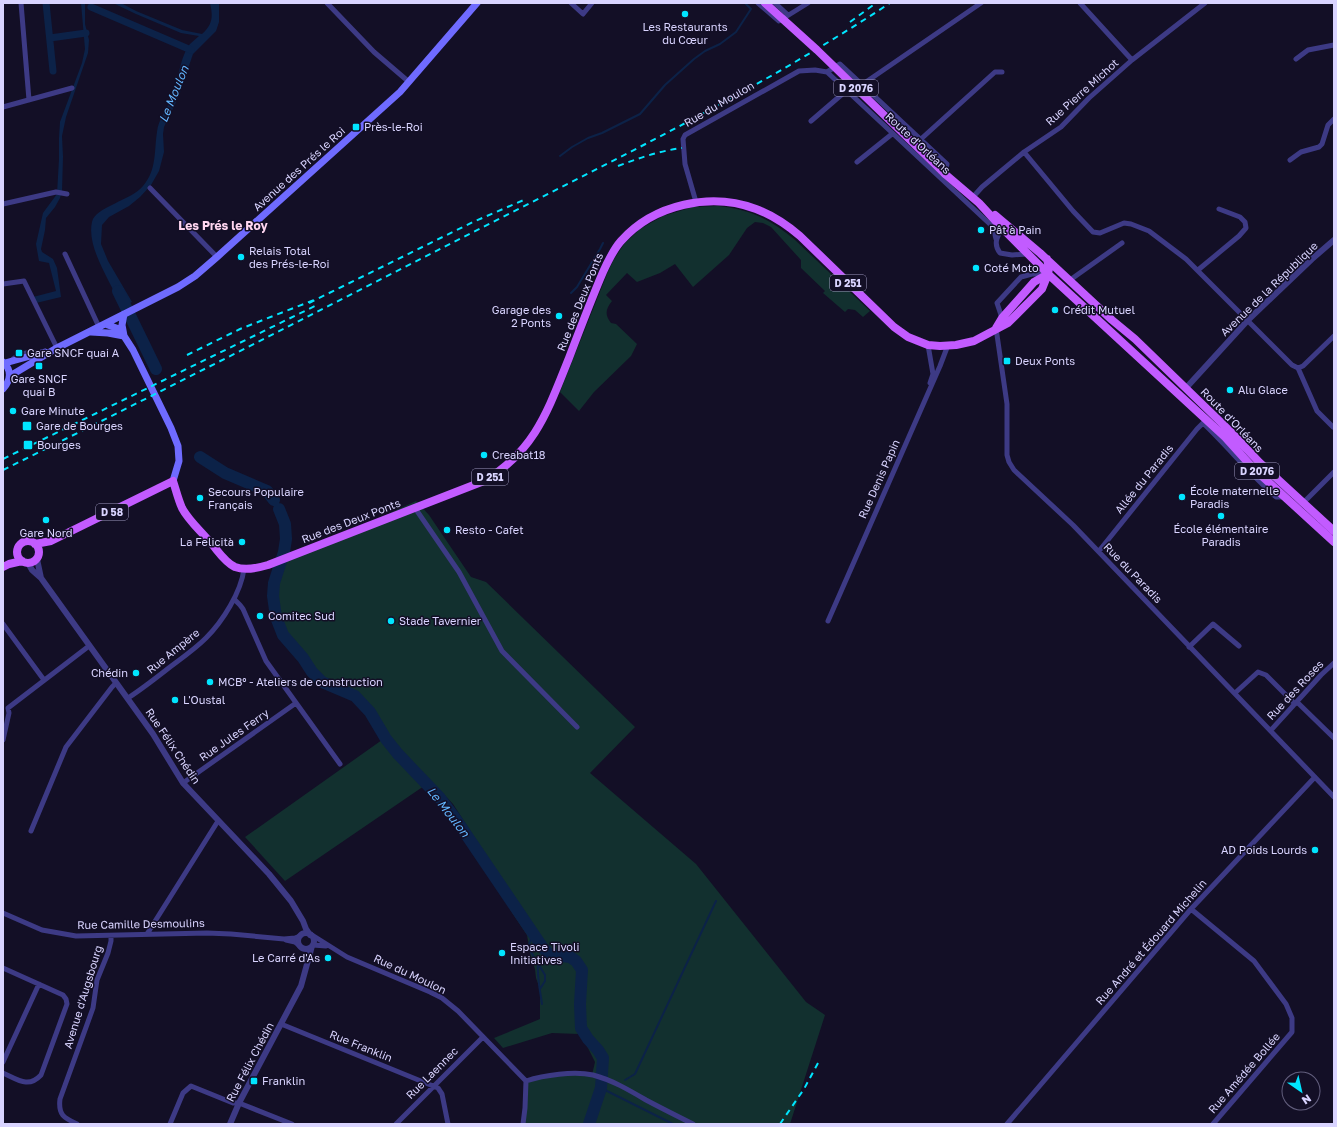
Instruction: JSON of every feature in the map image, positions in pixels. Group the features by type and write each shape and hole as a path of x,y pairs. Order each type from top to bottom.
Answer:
{"main road":[{"name":"Avenue des Prés le Roi","path":"10,376 42,355 178,287 195,276 382,109 409,82 477,3"},
{"name":"Route d'Orléans","path":"765,3 817,50 945,174 973,197 1048,274 1183,398 1205,422 1225,437 1253,468 1334,542"},
{"name":"Rue des Deux Ponts","path":"244,569 268,566 484,481 507,465 525,447 545,417 603,272 614,250 628,233 650,218 674,207 696,202 718,201 755,208 774,217 800,236 894,327 908,338 928,345 952,345 974,341 1008,323 1042,288 1048,274"},
{"name":"Route d'Orléans","path":"979,203 1006,223 1112,320 1135,339 1259,462 1334,531"},
{"path":"1047,259 1049,268 1048,274"},
{"name":"Route d'Orléans","path":"1048,274 1063,282 1106,322 1135,339"},
{"name":"Rue des Deux Ponts","path":"996,328 1002,318 1034,282 1048,274"},
{"path":"124,314 123,333 175,439 179,451 180,461 173,481 182,507 189,520 210,541 226,561 235,567 244,569"},
{"path":"102,325 123,333"},
{"path":"89,332 123,333"},
{"name":"Route d'Orléans","path":"1111,333 1152,362 1177,386 1186,388"},
{"name":"Avenue des Prés le Roi","path":"6,362 42,355"},
{"path":"3,389 10,376 6,362"},
{"name":"Route d'Orléans","path":"1183,398 1186,388"},
{"name":"D 58","path":"35,544 51,541 173,481"},
{"name":"D 58","path":"38,556 51,541"},
{"path":"6,566 12,559 23,560 35,561 38,556 39,549 32,542 24,542 18,548 23,560"}],"street":[{"path":"22,3 29,100"},
{"path":"327,3 352,31 409,82"},
{"path":"571,3 583,14 592,3"},
{"path":"758,3 779,21 808,3"},
{"path":"775,3 788,15"},
{"path":"863,84 981,3"},
{"path":"1080,3 1132,60"},
{"name":"Rue Pierre Michot","path":"973,197 982,187 1024,152 1061,127 1088,98 1132,60 1205,3"},
{"path":"1296,60 1308,50 1334,46"},
{"name":"Route d'Orléans","path":"945,174 947,164 840,64 827,72 993,227 997,249 1002,254 1028,254"},
{"name":"Rue du Moulon","path":"696,202 685,164 683,139 685,135 799,71 806,69 827,72"},
{"path":"921,139 995,72 1002,72"},
{"path":"3,107 72,88"},
{"path":"811,121 847,90"},
{"path":"1290,160 1301,152 1319,147 1322,144 1328,125 1334,119"},
{"path":"857,162 892,134"},
{"path":"1024,152 1092,232 1100,233 1124,223 1140,227 1149,231 1174,249 1198,270 1292,365 1298,368 1317,411 1333,427"},
{"path":"150,188 217,257"},
{"path":"3,204 56,192 65,194"},
{"path":"1198,270 1239,236 1246,228 1246,222 1240,217 1219,209"},
{"path":"996,239 1002,228"},
{"name":"Avenue de la République","path":"1186,388 1248,320 1334,240"},
{"path":"1070,280 1122,243"},
{"path":"65,254 102,325"},
{"path":"1002,318 997,303 1021,277 1032,274 1048,274"},
{"path":"3,284 24,281 56,348"},
{"name":"Rue du Paradis","path":"996,328 1007,404 1007,455 1014,470 1073,524 1334,797"},
{"path":"1298,368 1303,366 1334,336"},
{"path":"928,345 932,374 928,393"},
{"name":"Rue Denis Papin","path":"828,621 928,393 952,345"},
{"name":"Allée du Paradis","path":"1099,551 1205,422"},
{"path":"1303,503 1334,472"},
{"path":"415,508 459,572 502,651 577,727"},
{"name":"Rue Félix Chédin","path":"38,556 41,578"},
{"name":"Rue Félix Chédin","path":"23,560 41,578 128,698 153,734 183,783 283,890 311,935"},
{"name":"Rue Ampère","path":"128,698 192,651 206,638 234,599 244,569"},
{"path":"234,599 243,610 266,661 340,764"},
{"path":"3,624 44,680"},
{"path":"1189,647 1213,624 1239,646"},
{"path":"3,740 9,713 6,708 89,646"},
{"name":"Rue des Roses","path":"1271,730 1321,675 1334,663"},
{"path":"1235,693 1258,672 1266,675 1334,738"},
{"path":"32,831 66,747 116,683"},
{"name":"Rue Jules Ferry","path":"183,783 296,703"},
{"name":"Rue André et Édouard Michelin","path":"1007,1124 1191,909 1315,777"},
{"path":"147,934 218,821"},
{"name":"Rue Amédée Bollée","path":"1191,909 1254,961 1286,1004 1292,1018 1292,1032 1213,1124"},
{"name":"Rue Camille Desmoulins","path":"3,913 42,930 76,936 232,934 284,939 295,942 302,947"},
{"name":"Rue Félix Chédin","path":"300,917 302,927 300,936"},
{"path":"306,933 311,935 314,940 312,946 308,949 302,947 298,941 300,936 306,933"},
{"name":"Rue du Moulon","path":"311,935 347,957 442,998 458,1012 526,1082"},
{"name":"Avenue d'Augsbourg","path":"77,1124 61,1114 59,1107 60,1099 93,1008 97,980 108,953 111,936"},
{"name":"Rue Camille Desmoulins","path":"284,939 300,936"},
{"name":"Rue du Moulon","path":"312,946 318,945 329,947"},
{"name":"Rue Félix Chédin","path":"230,1124 239,1103 301,986 312,946"},
{"name":"Rue Félix Chédin","path":"302,947 307,965"},
{"path":"3,968 63,995 67,1004 41,1075 37,1080 25,1082 3,1073"},
{"path":"3,1062 39,984"},
{"name":"Rue Franklin","path":"281,1024 434,1086"},
{"name":"Rue Laennec","path":"396,1124 483,1037"},
{"path":"523,1124 526,1082 535,1078 579,1074 592,1075 610,1081 692,1124"},
{"path":"170,1124 183,1093 191,1086 292,1124"},
{"path":"434,1086 438,1088 442,1094 448,1124"}],"green space":[{"path":"718,206 749,212 768,221 785,232 870,311 863,317 855,310 848,309 845,312 823,293 825,291 801,268 801,260 771,227 763,223 755,222 747,228 729,255 693,287 675,264 660,273 637,282 627,273 606,295 612,301 607,312 609,320 611,323 616,324 637,344 631,356 594,392 579,411 560,392 607,274 624,244 640,229 663,216 693,207"},
{"path":"416,501 429,515 471,577 486,582 635,727 590,773 696,864 806,1002 825,1015 790,1124 523,1124 526,1081 560,1075 592,1075 595,1062 579,1034 552,1033 503,1048 494,1038 540,1019 540,989 531,958 527,935 511,911 482,849 453,804 406,756 390,736 371,706 344,690 322,682 312,672 303,658 283,635 276,617 273,596 274,583 280,564"},
{"path":"382,740 395,757 424,786 285,881 245,837"}],"water":[{"path":"81,3 85,3 85,24 89,40 88,53 66,117 62,136 62,191 55,207 46,218 41,249 42,252 53,259 57,268 61,297 36,303 33,297 56,291 49,263 39,261 36,244 43,213 57,194 60,122 82,63 85,49"},
{"path":"113,3 121,3 136,11 182,30 202,34 208,27 211,20 212,12 210,3 219,3 219,22 216,31 193,54 178,98 164,127 164,152 159,171 151,185 140,197 129,206 109,217 102,225 101,244 108,261 132,302 121,307 96,254 91,232 92,222 100,212 138,191 147,180 153,167 159,123 173,93 181,62 190,44 199,36 181,33"}],"waterway":[{"path":"46,3 53,71"},
{"path":"560,156 588,138 602,133 640,114 665,85 694,59 705,51 720,44 736,32 751,9 745,3"},
{"path":"91,7 191,50"},
{"path":"50,38 86,33"},
{"path":"571,293 577,287 603,243"},
{"name":"Le Moulon","path":"118,291 156,369"},
{"name":"Le Moulon","path":"200,457 225,473 267,491 274,500"},
{"name":"Le Moulon","path":"279,509 285,524 286,539 284,552 274,583 273,596 276,617 283,635 303,658 312,672 322,682 355,696 370,712 386,739 398,754 440,798 455,818 543,948 548,953 553,955 570,957 576,961 582,970 580,1004 581,1028 603,1058 601,1088 589,1124"},
{"path":"625,1080 635,1074 716,901"},
{"path":"533,934 528,947 545,975 545,981 540,989"},
{"path":"538,964 538,979 542,1004"},
{"path":"601,1088 673,1124"}],"railway":[{"path":"850,22 876,3"},
{"path":"3,470 126,409 644,145 793,63 890,3"},
{"path":"618,166 649,155 682,148"},
{"path":"309,303 473,222 526,199"},
{"path":"187,355 240,329 314,300"},
{"path":"3,459 319,304"},
{"path":"780,1124 804,1089 818,1063"}],"place":[{"name":"Les Restaurants du Cœur","path":"685,14"},
{"name":"Près-le-Roi","path":"356,127"},
{"name":"Pât à Pain","path":"981,230"},
{"name":"Relais Total des Prés-le-Roi","path":"241,257"},
{"name":"Coté Moto","path":"976,268"},
{"name":"Crédit Mutuel","path":"1055,310"},
{"name":"Garage des 2 Ponts","path":"559,316"},
{"name":"Gare SNCF quai A","path":"19,353"},
{"name":"Deux Ponts","path":"1007,361"},
{"name":"Gare SNCF quai B","path":"39,366"},
{"name":"Alu Glace","path":"1230,390"},
{"name":"Gare Minute","path":"13,411"},
{"name":"Gare de Bourges","path":"27,426"},
{"name":"Bourges","path":"28,445"},
{"name":"Creabat18","path":"484,455"},
{"name":"École maternelle Paradis","path":"1182,497"},
{"name":"Secours Populaire Français","path":"200,498"},
{"name":"École élémentaire Paradis","path":"1221,516"},
{"name":"Gare Nord","path":"46,520"},
{"name":"Resto - Cafet","path":"447,530"},
{"name":"La Felicità","path":"242,542"},
{"name":"Comitec Sud","path":"260,616"},
{"name":"Stade Tavernier","path":"391,621"},
{"name":"Chédin","path":"136,673"},
{"name":"MCB° - Ateliers de construction","path":"210,682"},
{"name":"L'Oustal","path":"175,700"},
{"name":"AD Poids Lourds","path":"1315,850"},
{"name":"Espace Tivoli Initiatives","path":"502,953"},
{"name":"Le Carré d'As","path":"328,958"},
{"name":"Franklin","path":"254,1081"}],"district":[{"name":"Les Prés le Roy","path":"223,226"}]}
